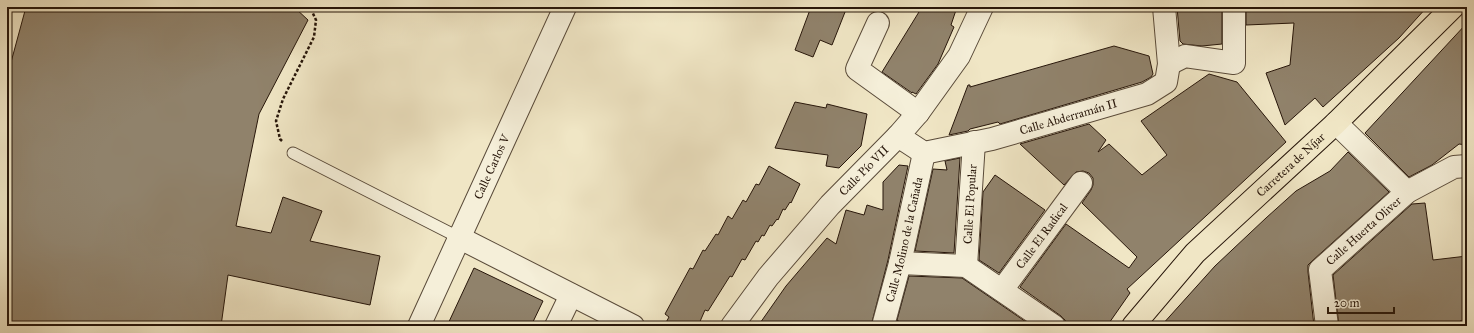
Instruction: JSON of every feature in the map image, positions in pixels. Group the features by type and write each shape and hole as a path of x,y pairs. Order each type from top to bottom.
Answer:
{"main road":[{"name":"Carretera de Níjar","path":"1132,326 1195,253 1336,123 1453,7"}],"street":[{"name":"Calle Carlos V","path":"419,326 458,237 565,7"},
{"name":"Calle Pío VII","path":"732,326 768,277 830,205 898,136 918,113 960,56 982,7"},
{"name":"Calle Abderramán II","path":"924,153 992,139 1148,94 1166,82 1169,64 1164,7"},
{"path":"1169,64 1185,56 1234,63 1234,7"},
{"path":"878,23 857,69 918,113"},
{"name":"Calle Huerta Oliver","path":"1336,123 1408,192"},
{"path":"898,136 924,153"},
{"name":"Calle El Popular","path":"966,266 974,142"},
{"name":"Calle Molino de la Cañada","path":"886,325 924,153"},
{"name":"Calle Huerta Oliver","path":"1327,326 1320,270 1408,192 1454,167 1467,166"},
{"name":"Calle El Radical","path":"1002,290 1081,183"},
{"path":"458,237 633,326"},
{"path":"900,263 966,266 1054,326"},
{"path":"556,326 571,295"}],"lane":[{"path":"293,153 458,237"}],"path":[{"path":"293,153 280,139 276,121 283,99 314,37 316,20 310,7"}],"building":[{"path":"26,7 294,7 308,20 259,114 236,226 271,233 283,197 322,211 310,241 380,256 370,305 228,275 221,326 7,326 7,77"},
{"path":"811,7 847,7 832,45 820,40 813,57 795,50"},
{"path":"922,7 957,7 951,25 954,27 938,64 916,94 912,93 882,72"},
{"path":"1177,7 1222,7 1222,44 1202,46 1183,44 1180,41"},
{"path":"1246,7 1427,7 1399,38 1323,107 1315,98 1285,125 1266,73 1290,65 1294,23 1246,25"},
{"path":"1467,23 1467,145 1459,144 1432,165 1409,177 1365,133"},
{"path":"1114,46 1149,56 1153,74 1151,77 1142,82 1000,124 998,122 949,135 968,85 970,85 970,87"},
{"path":"1209,74 1237,82 1286,142 1127,289 1130,293 1107,326 1066,326 1065,320 1061,316 1020,287 1066,224 1129,268 1137,257 1082,203 1093,185 1093,178 1089,173 1083,171 1076,172 1064,185 1020,144 1089,124 1106,140 1098,152 1109,144 1142,175 1167,155 1141,121"},
{"path":"795,102 826,108 827,104 867,114 861,146 839,168 826,166 828,155 775,148"},
{"path":"1348,152 1389,192 1308,265 1314,326 1161,326 1215,266 1266,218 1296,191 1330,171"},
{"path":"960,158 954,253 915,251 933,169 947,170 945,161"},
{"path":"899,165 908,166 888,260 871,326 758,326 786,286 827,238 836,244 846,210 864,215 867,205 883,210 883,182"},
{"path":"769,166 800,184 791,203 790,202 785,210 783,209 778,220 777,219 772,226 770,225 764,236 762,235 758,242 756,241 745,260 742,259 732,277 730,276 708,311 705,310 698,326 664,326 669,317 665,314 690,268 693,269 703,250 705,251 716,234 718,235 728,216 732,219 743,200 746,202 756,184 759,185"},
{"path":"995,175 1045,210 999,273 979,260 983,192"},
{"path":"1425,203 1433,260 1467,256 1467,320 1460,321 1461,326 1339,326 1333,275 1412,204"},
{"path":"474,268 543,301 531,326 447,326"},
{"path":"909,276 962,278 1032,326 905,326 897,320"}]}
